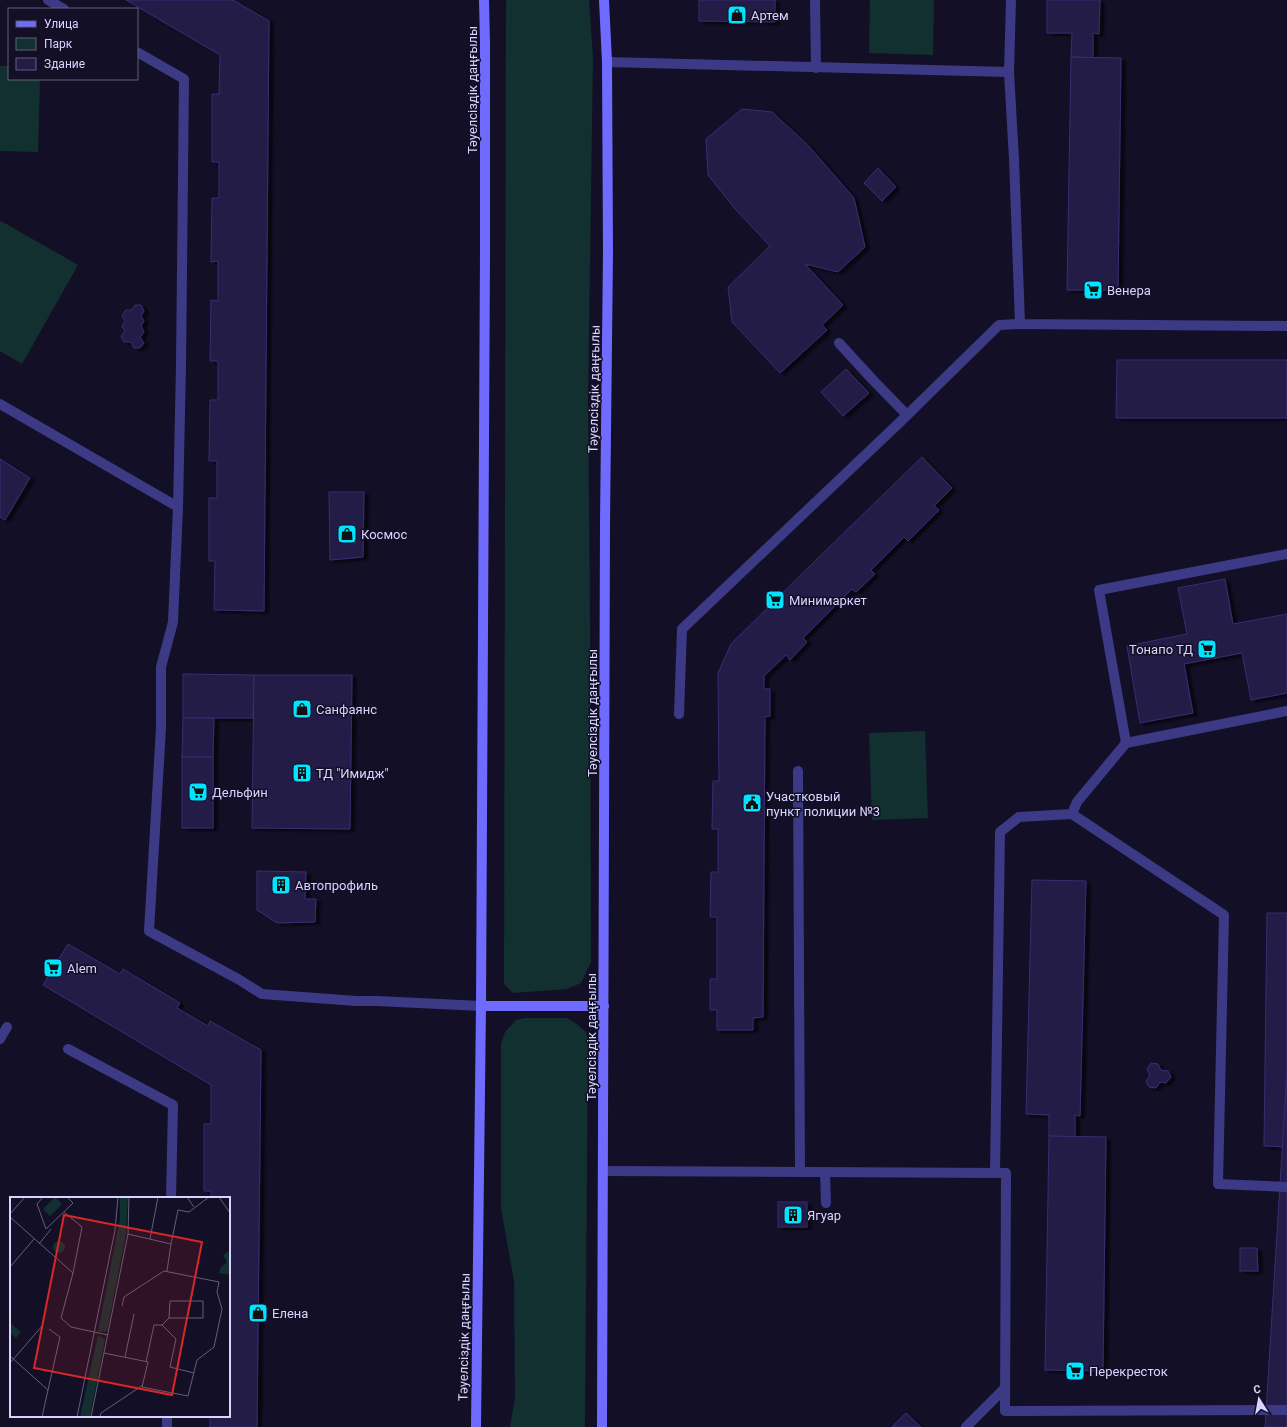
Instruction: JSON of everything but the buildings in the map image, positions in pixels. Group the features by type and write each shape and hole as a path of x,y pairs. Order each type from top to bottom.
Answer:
{"street":[{"path":"48,0 62,8"},
{"name":"Тәуелсіздік даңғылы","path":"476,1427 485,260 484,0"},
{"name":"Тәуелсіздік даңғылы","path":"602,1427 605,523 608,252 607,62 604,0"},
{"path":"815,0 816,68"},
{"path":"1011,0 1009,72 1014,159 1020,324"},
{"path":"138,53 184,79 178,507 173,622 161,667 161,728 149,931 238,979 262,994 356,1001 480,1006 604,1006"},
{"path":"607,62 1009,72"},
{"path":"679,714 682,629 907,415 999,325 1287,326"},
{"path":"839,342 907,415"},
{"path":"0,404 178,507"},
{"path":"1126,743 1099,590 1287,554"},
{"path":"1072,814 1077,802 1126,743 1287,711"},
{"path":"798,771 800,1171"},
{"path":"995,1173 1000,832 1019,817 1072,814 1224,915 1218,1184 1287,1187"},
{"path":"0,1039 7,1026"},
{"path":"68,1049 173,1105 172,1197"},
{"path":"603,1171 1006,1173 1005,1411 1287,1410"},
{"path":"825,1172 826,1203"},
{"path":"966,1427 1005,1388"}],"green space":[{"path":"506,0 589,0 593,57 588,402 591,962 581,983 567,989 513,993 504,984"},
{"path":"870,0 934,0 933,55 869,53"},
{"path":"0,66 8,66 8,80 40,80 38,152 0,151"},
{"path":"1,221 78,265 22,364 0,351"},
{"path":"925,731 928,818 872,820 869,733"},
{"path":"525,1018 567,1018 586,1032 588,1041 585,1427 510,1427 515,1398 514,1281 501,1209 501,1044 505,1032 516,1020"}],"place":[{"name":"Артем","path":"737,15"},
{"name":"Венера","path":"1093,290"},
{"name":"Космос","path":"347,534"},
{"name":"Минимаркет","path":"775,600"},
{"name":"Тонапо ТД","path":"1207,649"},
{"name":"Санфаянс","path":"302,709"},
{"name":"ТД \"Имидж\"","path":"302,773"},
{"name":"Дельфин","path":"198,792"},
{"name":"Участковый пункт полиции №3","path":"752,803"},
{"name":"Автопрофиль","path":"281,885"},
{"name":"Alem","path":"53,968"},
{"name":"Ягуар","path":"793,1215"},
{"name":"Елена","path":"258,1313"},
{"name":"Перекресток","path":"1075,1371"}]}
